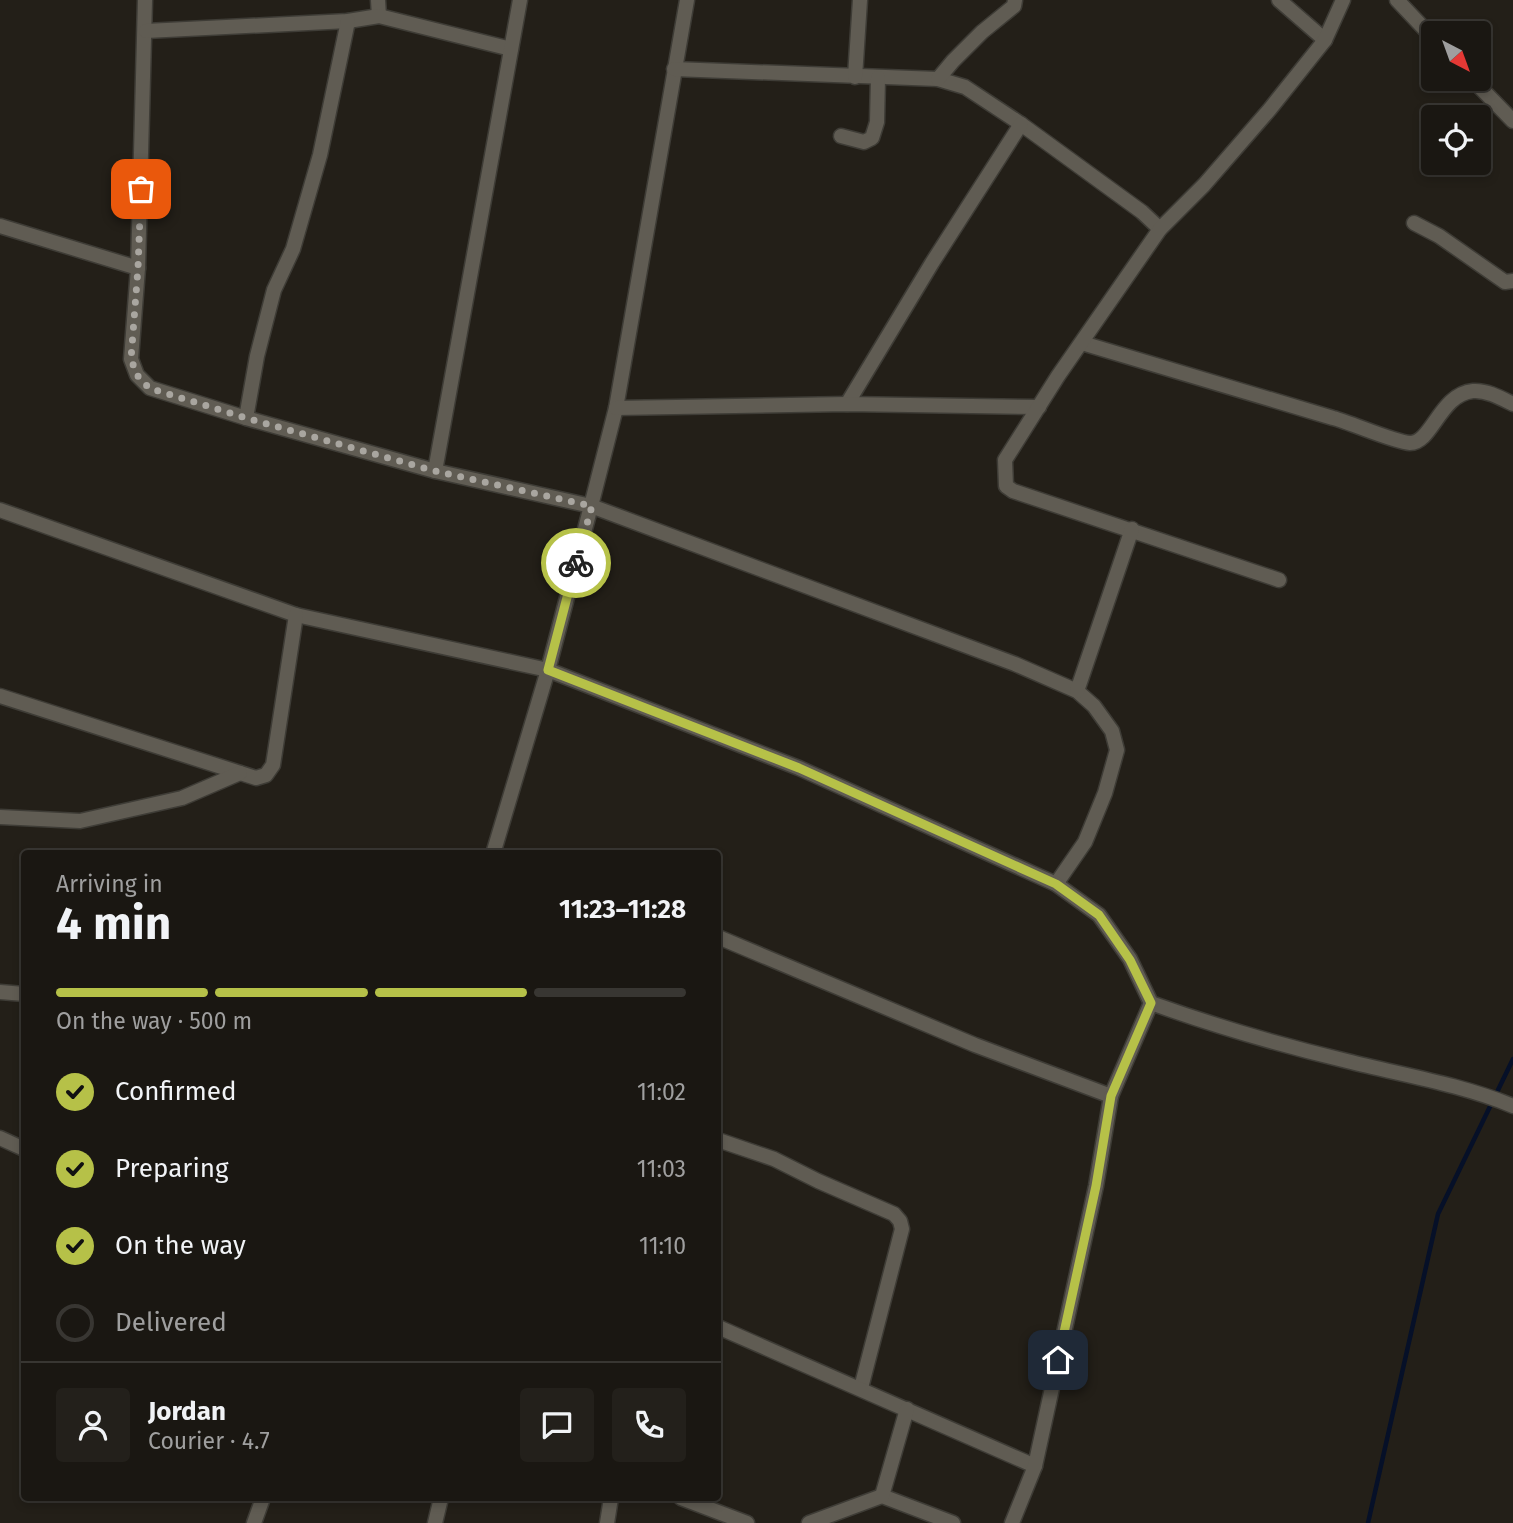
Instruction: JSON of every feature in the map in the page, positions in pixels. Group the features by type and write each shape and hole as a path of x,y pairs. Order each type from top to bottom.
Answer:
{"street":[{"path":"145,0 138,268 131,359 137,375 149,388 435,471 592,506 1015,664 1077,691 1094,706 1112,731 1117,750 1105,793 1085,842 1056,884"},
{"path":"379,0 379,16"},
{"path":"435,471 520,0"},
{"path":"494,850 548,670 615,408 687,0"},
{"path":"855,77 860,0"},
{"path":"938,79 982,32 1014,6 1015,0"},
{"path":"1279,0 1325,40"},
{"path":"1279,580 1013,491 1006,486 1005,460 1021,431 1160,229 1204,185 1270,109 1325,40 1343,0"},
{"path":"1397,0 1421,25"},
{"path":"146,31 348,21 379,16 511,49"},
{"path":"246,418 257,356 274,290 293,249 320,155 348,21"},
{"path":"674,69 938,79 965,87 1142,212 1160,229"},
{"path":"841,136 864,142 872,138 877,122 878,78"},
{"path":"1484,91 1513,121"},
{"path":"847,404 932,263 1021,124"},
{"path":"1414,223 1439,236 1506,282 1513,281"},
{"path":"0,226 138,268"},
{"path":"1082,343 1354,424 1407,443 1418,442 1448,404 1464,394 1474,391 1491,394 1513,404"},
{"path":"615,408 847,404 1039,407"},
{"path":"0,510 296,615 548,670 799,768 1056,884 1099,915 1130,960 1151,1003 1209,1024 1344,1061 1470,1090 1513,1106"},
{"path":"1077,691 1132,529"},
{"path":"0,696 256,778 266,775 274,765 296,615"},
{"path":"0,817 80,821 183,798 240,773"},
{"path":"721,938 975,1045 1111,1096"},
{"path":"0,992 21,994"},
{"path":"1012,1523 1035,1466 1096,1186 1111,1096 1151,1003"},
{"path":"0,1138 21,1148"},
{"path":"721,1141 774,1159 894,1214 900,1220 902,1230 861,1388"},
{"path":"721,1328 1035,1466"},
{"path":"882,1496 907,1409"},
{"path":"809,1523 882,1496 953,1523"},
{"path":"254,1523 262,1501"},
{"path":"435,1523 439,1501"},
{"path":"607,1523 611,1501"},
{"path":"689,1501 747,1523"}],"waterway":[{"path":"1368,1523 1438,1214 1513,1059"}],"way so far":[{"path":"141,189 131,359 137,375 149,388 435,471 592,506 576,563"}],"route":[{"path":"576,563 548,670 799,768 1056,884 1099,915 1130,960 1151,1003 1111,1096 1096,1186 1058,1360"}]}
